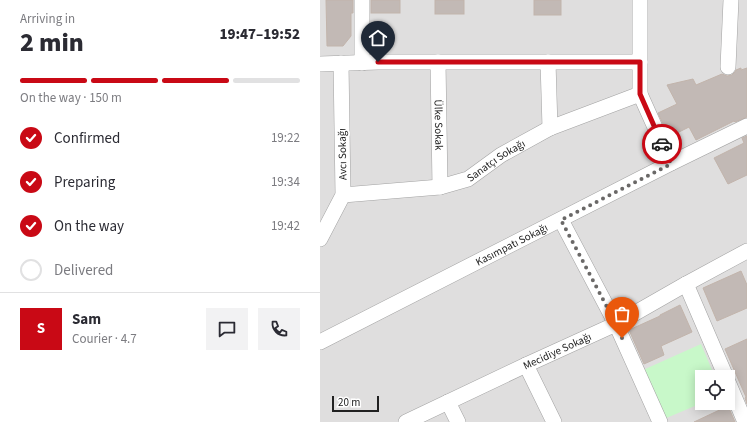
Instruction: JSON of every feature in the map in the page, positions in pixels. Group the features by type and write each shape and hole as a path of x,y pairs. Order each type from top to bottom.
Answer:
{"street":[{"path":"362,0 362,63"},
{"path":"640,0 640,94 671,164"},
{"path":"728,67 731,0"},
{"path":"320,64 438,62 640,62"},
{"name":"Ülke Sokak","path":"438,62 440,187"},
{"path":"548,62 550,128"},
{"name":"Avcı Sokağı","path":"320,239 343,195 341,63"},
{"name":"Sanatçı Sokağı","path":"343,195 440,187 468,179 502,155 550,128 640,94"},
{"name":"Kasımpatı Sokağı","path":"320,342 747,126"},
{"path":"561,220 616,324 660,422"},
{"name":"Mecidiye Sokağı","path":"406,422 616,324 747,251"},
{"path":"686,284 723,370"},
{"path":"526,365 554,422"},
{"path":"735,398 745,422"},
{"path":"448,402 458,422"}],"shaded area":[{"path":"320,0 747,0 747,422 320,422"}],"green space":[{"path":"701,344 712,370 695,370 695,406 664,419 643,370"}],"building":[{"path":"326,0 353,0 353,13 351,13 351,36 343,46 327,46"},
{"path":"371,0 400,0 400,13 371,13"},
{"path":"435,0 464,0 464,14 435,14"},
{"path":"534,0 561,0 561,15 534,15"},
{"path":"741,68 741,70 747,68 747,117 735,122 734,121 696,140 689,127 669,137 658,113 677,104 667,85 693,79 696,85 722,74 727,76 732,75 736,70"},
{"path":"747,136 747,175 728,184 714,158 744,143 742,138"},
{"path":"741,271 747,285 747,308 717,321 703,288"},
{"path":"680,305 692,332 661,346 664,355 644,364 629,330"},
{"path":"747,339 747,404 746,397 725,349"},
{"path":"720,410 730,410 735,422 694,422"}],"way so far":[{"path":"622,338 561,220 671,164 662,144"}],"route":[{"path":"378,62 640,62 640,94 662,144"}]}
